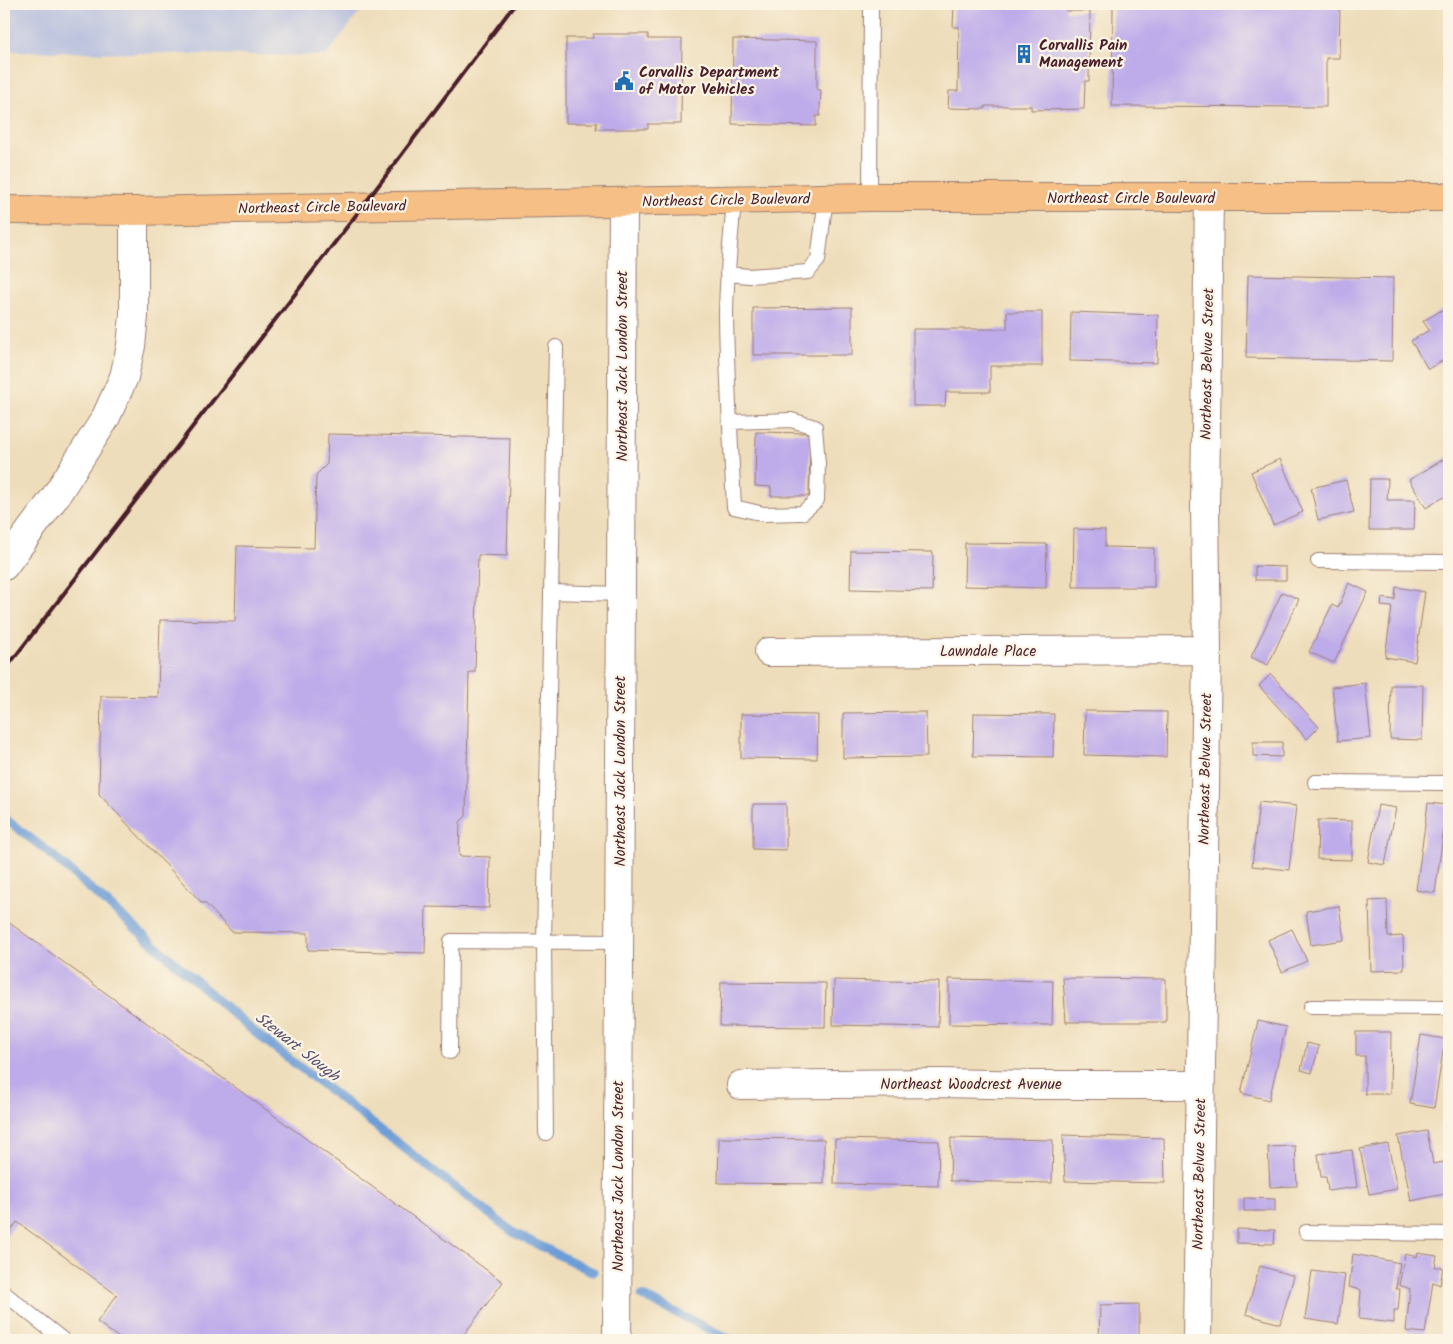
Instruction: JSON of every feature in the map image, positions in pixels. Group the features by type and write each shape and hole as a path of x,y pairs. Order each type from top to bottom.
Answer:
{"main road":[{"name":"Northeast Circle Boulevard","path":"4,210 134,211 870,197 1449,197"}],"street":[{"name":"Northeast Belvue Street","path":"1197,1340 1206,650 1205,507 1209,198"},
{"name":"Northeast Jack London Street","path":"617,1340 623,202"},
{"path":"4,566 55,497 105,419 124,376 131,346 134,316 134,211"},
{"name":"Lawndale Place","path":"769,652 1206,650"},
{"name":"Northeast Woodcrest Avenue","path":"741,1085 941,1083 1200,1085"}],"lane":[{"path":"870,4 870,197"},
{"path":"727,274 749,276 808,272 818,260 826,198"},
{"path":"730,422 792,420 815,427 818,464 817,500 802,513 764,514 734,507 730,422 726,316 727,274 734,200"},
{"path":"546,1133 544,942 556,347"},
{"path":"1318,562 1449,562"},
{"path":"551,592 621,594"},
{"path":"1315,782 1449,783"},
{"path":"450,1052 451,941 620,942"},
{"path":"1311,1007 1449,1008"},
{"path":"1306,1232 1449,1234"},
{"path":"4,1294 63,1340"}],"shaded area":[{"path":"4,4 366,4 326,56 4,51"}],"building":[{"name":"Corvallis Pain Management","path":"954,4 990,4 990,7 1000,7 1000,4 1066,4 1066,11 1090,11 1089,81 1085,81 1084,109 1031,110 1031,106 985,106 985,109 948,108 949,91 958,91 959,27 953,27"},
{"path":"1113,4 1340,4 1339,58 1326,58 1326,107 1112,106"},
{"name":"Corvallis Department of Motor Vehicles","path":"593,34 648,34 648,39 682,39 681,124 648,124 648,129 596,129 597,123 566,123 566,38 593,38"},
{"path":"733,39 817,41 817,90 821,90 820,116 816,116 816,126 732,124"},
{"path":"1248,275 1393,278 1392,361 1246,358"},
{"path":"1449,306 1449,357 1428,369 1411,341 1429,330 1423,321"},
{"path":"852,307 852,355 753,355 753,308"},
{"path":"1007,312 1042,312 1042,366 990,366 990,392 946,392 945,406 913,406 913,329 1007,329"},
{"path":"1071,312 1158,315 1157,363 1070,361"},
{"path":"756,432 810,433 809,496 771,496 771,487 755,486"},
{"path":"328,434 510,438 507,556 478,555 475,672 469,672 466,816 460,822 459,856 490,857 489,908 426,907 425,953 308,950 308,933 232,932 99,794 101,696 158,697 160,620 235,621 237,546 314,548 316,475 327,464"},
{"path":"1449,456 1449,494 1426,508 1409,480"},
{"path":"1280,459 1303,512 1273,525 1251,472"},
{"path":"1370,479 1388,479 1387,500 1415,500 1414,530 1369,530"},
{"path":"1346,480 1354,512 1318,520 1311,488"},
{"path":"1074,529 1105,530 1105,547 1154,548 1154,587 1073,587"},
{"path":"965,543 1047,544 1046,588 964,586"},
{"path":"851,551 933,552 932,591 850,589"},
{"path":"1255,566 1286,567 1286,580 1255,580"},
{"path":"1349,583 1368,592 1334,663 1309,652 1332,605 1338,608"},
{"path":"1396,587 1425,592 1415,662 1385,657 1392,607 1381,606 1382,598 1395,600"},
{"path":"1282,592 1299,599 1268,665 1251,657"},
{"path":"1271,674 1319,727 1307,739 1259,686"},
{"path":"1365,683 1371,738 1338,741 1332,687"},
{"path":"1391,685 1423,685 1422,740 1390,739"},
{"path":"1085,711 1167,712 1166,757 1084,755"},
{"path":"926,712 927,757 843,758 843,713"},
{"path":"974,713 1054,714 1053,757 973,756"},
{"path":"741,714 818,715 817,759 741,758"},
{"path":"1253,742 1282,742 1282,757 1253,756"},
{"path":"1259,802 1296,806 1289,870 1252,866"},
{"path":"1428,803 1447,805 1435,893 1416,890"},
{"path":"753,804 786,804 786,850 753,849"},
{"path":"1378,805 1396,808 1385,865 1368,862"},
{"path":"1318,820 1352,821 1352,860 1317,859"},
{"path":"1387,900 1388,937 1403,936 1404,970 1371,971 1369,901"},
{"path":"1339,906 1344,940 1311,945 1306,911"},
{"path":"4,919 503,1282 460,1340 122,1340 97,1322 117,1295 17,1222 4,1240"},
{"path":"1292,929 1307,961 1282,972 1268,940"},
{"path":"1063,978 1166,979 1166,1022 1066,1022"},
{"path":"949,979 1053,981 1052,1025 949,1024"},
{"path":"834,980 939,982 938,1027 833,1025"},
{"path":"721,982 826,983 825,1027 720,1026"},
{"path":"1258,1021 1286,1027 1269,1100 1241,1093"},
{"path":"1356,1032 1391,1032 1390,1094 1365,1094 1365,1056 1356,1056"},
{"path":"1421,1035 1445,1039 1434,1108 1410,1104"},
{"path":"1307,1043 1319,1046 1312,1073 1301,1070"},
{"path":"1427,1131 1433,1164 1448,1161 1449,1193 1411,1201 1398,1136"},
{"path":"1063,1135 1164,1138 1165,1183 1065,1181"},
{"path":"719,1138 824,1139 824,1184 718,1183"},
{"path":"951,1138 1053,1140 1052,1183 950,1181"},
{"path":"835,1139 939,1141 938,1186 834,1184"},
{"path":"1388,1144 1397,1189 1369,1194 1360,1149"},
{"path":"1295,1146 1297,1186 1270,1187 1268,1147"},
{"path":"1352,1150 1357,1187 1328,1191 1326,1177 1321,1177 1318,1154"},
{"path":"1244,1198 1275,1199 1275,1211 1244,1211"},
{"path":"1237,1229 1275,1230 1274,1244 1237,1243"},
{"path":"1418,1253 1437,1256 1435,1267 1443,1267 1440,1285 1433,1282 1425,1333 1406,1331 1410,1289 1399,1285 1405,1254 1417,1257"},
{"path":"1353,1254 1400,1263 1396,1289 1400,1289 1398,1310 1394,1310 1394,1323 1359,1319 1361,1290 1349,1287"},
{"path":"1260,1266 1294,1276 1280,1324 1246,1314"},
{"path":"1312,1271 1345,1275 1338,1324 1305,1319"},
{"path":"1139,1304 1139,1340 1099,1340 1100,1305"}],"waterway":[{"name":"Stewart Slough","path":"4,818 47,851 253,1031 514,1233 593,1272"},
{"name":"Stewart Slough","path":"642,1296 731,1340"}],"railway":[{"path":"4,671 363,206 515,4"}],"place":[{"name":"Corvallis Pain Management","path":"1024,54"},
{"name":"Corvallis Department of Motor Vehicles","path":"624,81"}]}
